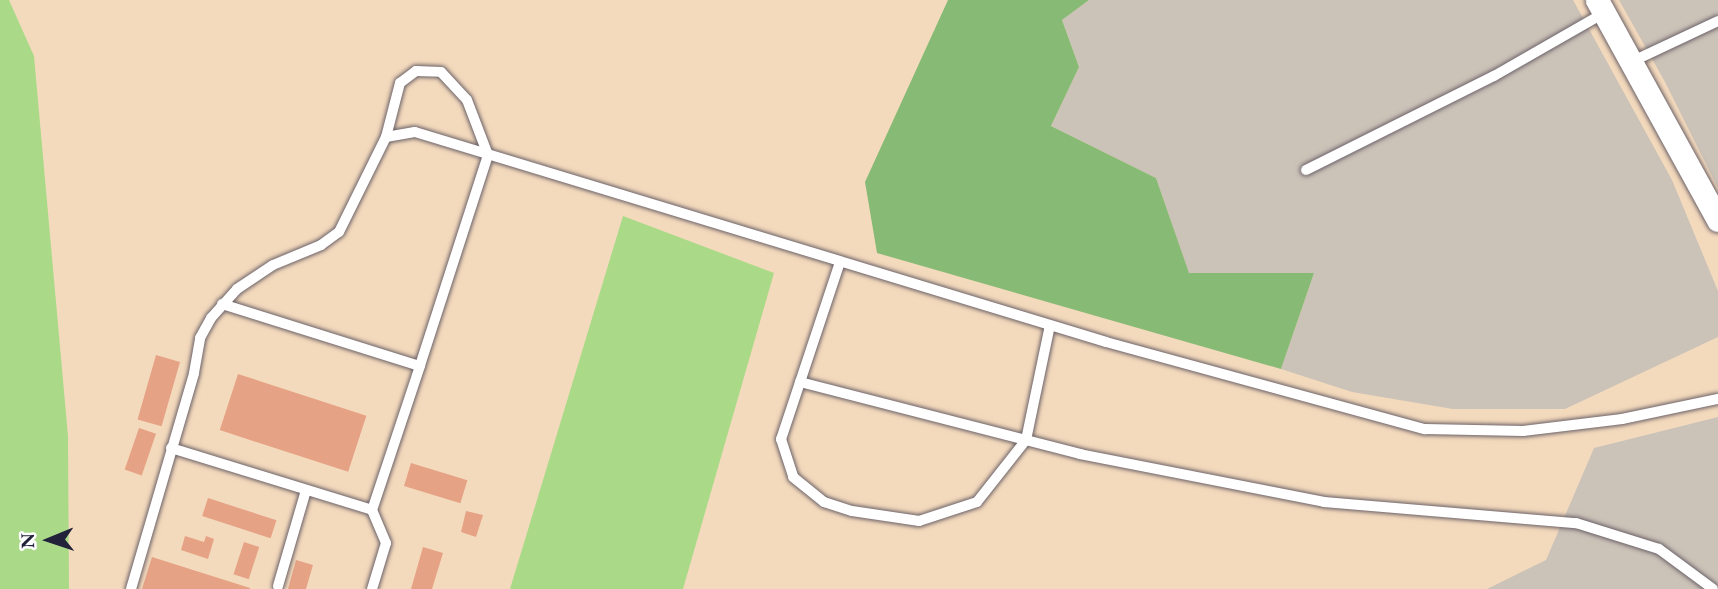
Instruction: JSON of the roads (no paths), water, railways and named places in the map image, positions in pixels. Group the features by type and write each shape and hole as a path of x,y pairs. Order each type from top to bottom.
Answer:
{"street":[{"path":"1601,6 1718,219"}],"lane":[{"path":"1306,170 1494,76 1601,6"},
{"path":"1631,62 1718,21"},
{"path":"131,589 200,338 222,304 273,265 321,245 339,232 386,137 400,83 416,71 441,72 467,100 488,155 372,510 386,543 372,589"},
{"path":"386,137 415,132 1050,325 1425,429 1523,432 1622,419 1718,399"},
{"path":"840,262 780,439 793,477 824,502 852,511 919,521 977,502 1026,440 1050,325"},
{"path":"222,304 420,366"},
{"path":"800,382 1026,440 1324,502 1576,523 1659,550 1713,589"},
{"path":"171,449 372,510"},
{"path":"278,586 306,490"}]}
